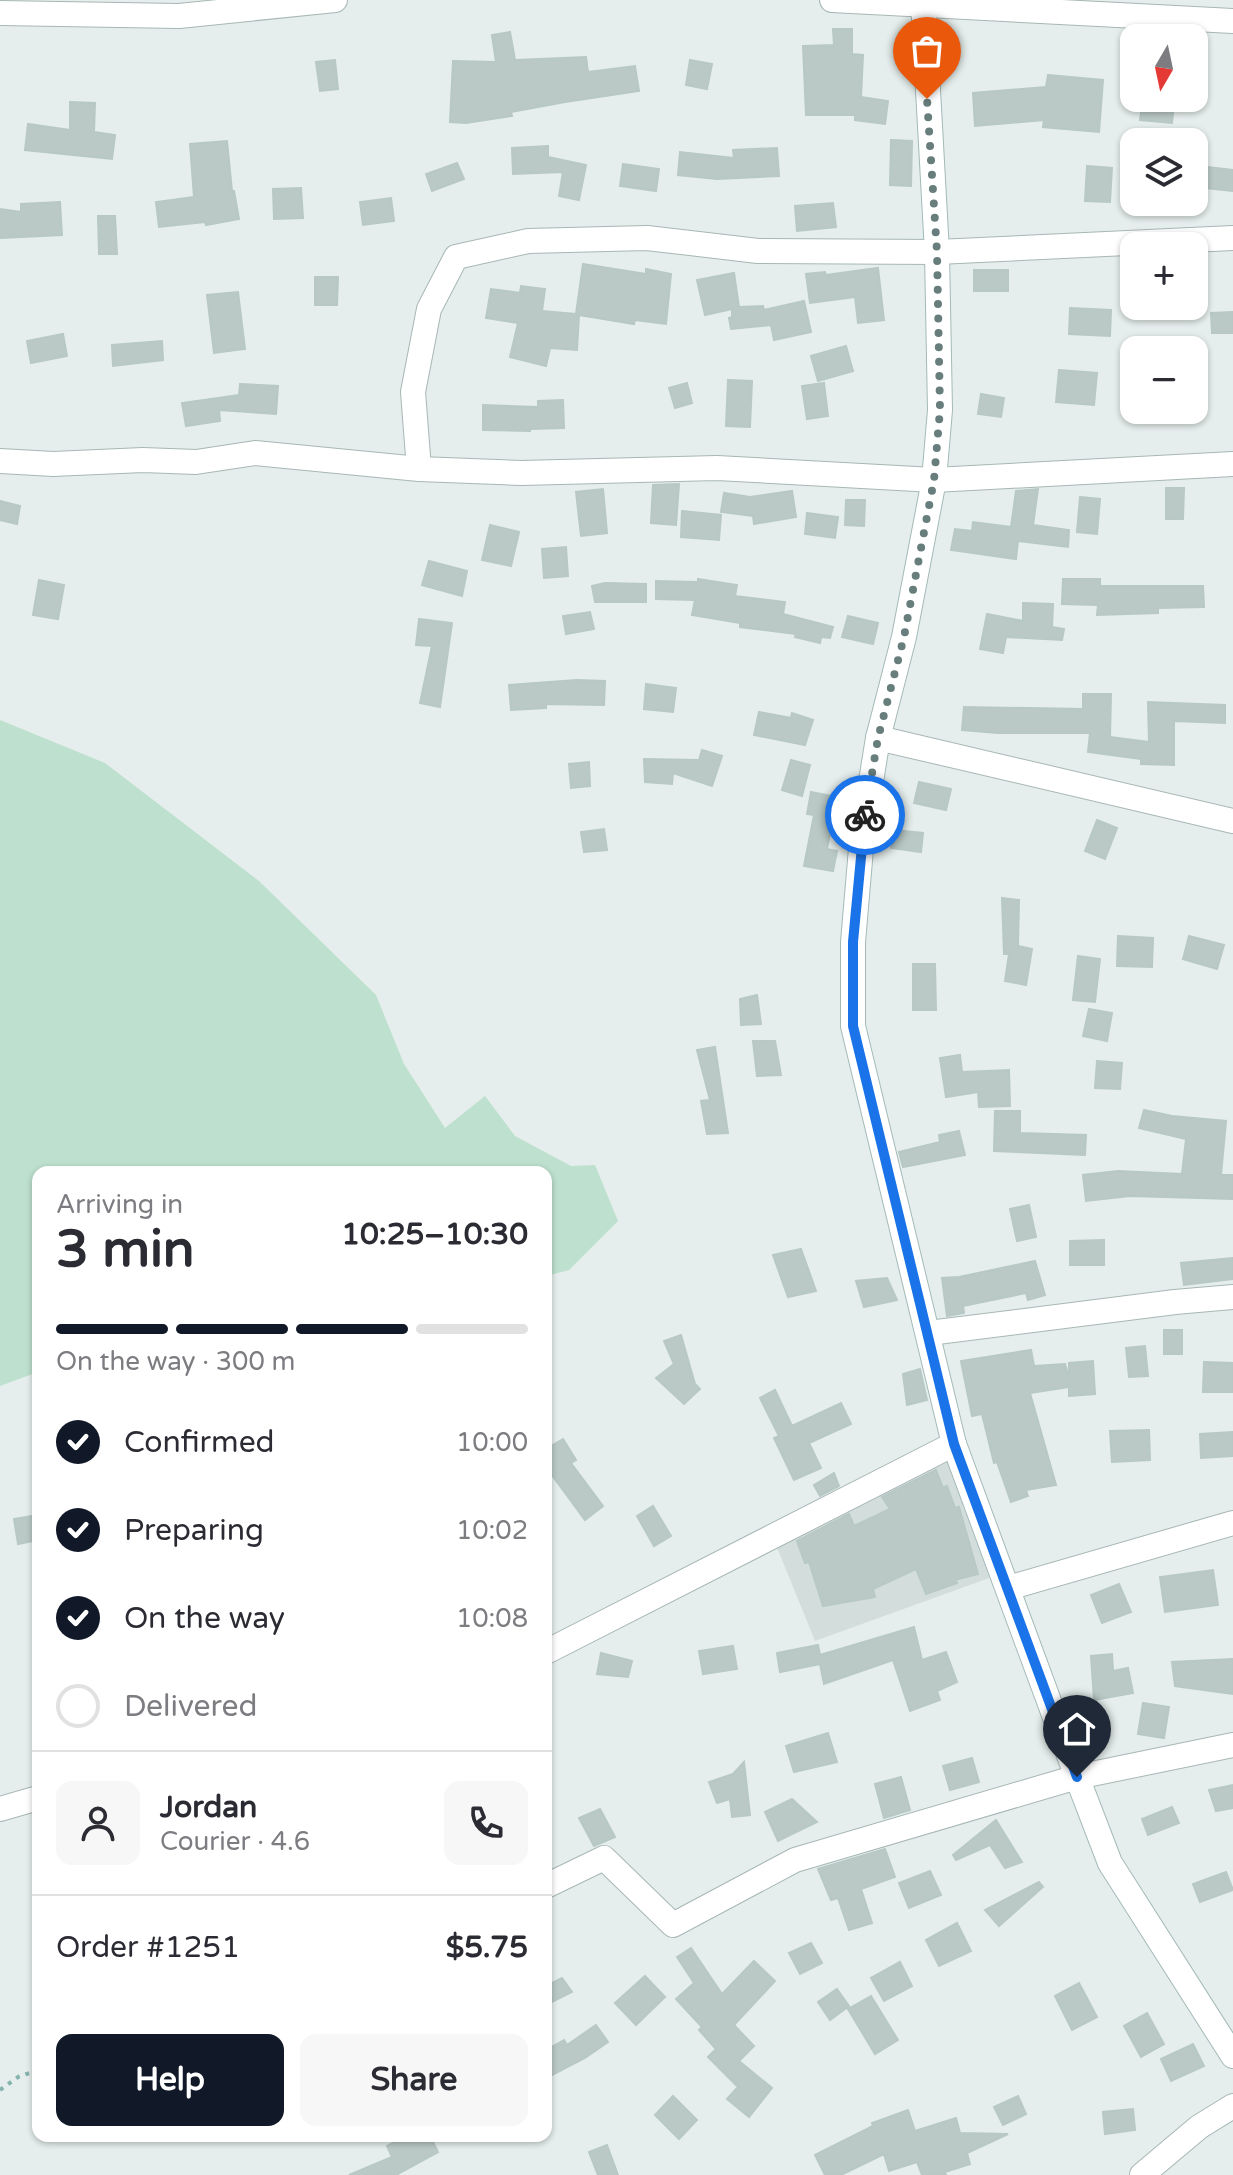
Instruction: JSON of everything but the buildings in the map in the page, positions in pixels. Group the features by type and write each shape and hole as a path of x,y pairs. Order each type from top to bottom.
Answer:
{"street":[{"path":"0,13 335,0"},
{"path":"832,0 1233,21"},
{"path":"923,3 937,252 940,410 934,480 904,637 878,738 862,837 853,942 853,1026 954,1444 1110,1863 1233,2056"},
{"path":"419,469 413,392 429,309 456,257 528,241 647,238 758,251 937,252 1233,238"},
{"path":"0,461 53,464 143,460 196,462 255,453 419,469 521,473 717,468 934,480 1233,464"},
{"path":"878,738 1233,821"},
{"path":"929,1333 1233,1297"},
{"path":"552,1649 954,1444"},
{"path":"1008,1588 1233,1523"},
{"path":"552,1883 604,1858 673,1925 795,1860 1077,1777 1233,1745"},
{"path":"0,1809 32,1800"},
{"path":"1142,2175 1199,2127 1233,2106"}],"path":[{"path":"0,2090 18,2077 32,2072"}],"shaded area":[{"path":"948,1454 992,1577 815,1641 774,1540"}],"green space":[{"path":"0,720 105,763 259,881 376,995 404,1064 445,1128 485,1096 515,1136 571,1166 595,1165 618,1221 569,1270 552,1274 552,1166 32,1166 32,1374 0,1386"}],"way so far":[{"path":"865,815 878,738 904,637 934,480 940,410 937,252 927,99"}],"route":[{"path":"865,815 853,942 853,1026 954,1444 1077,1777"}]}
